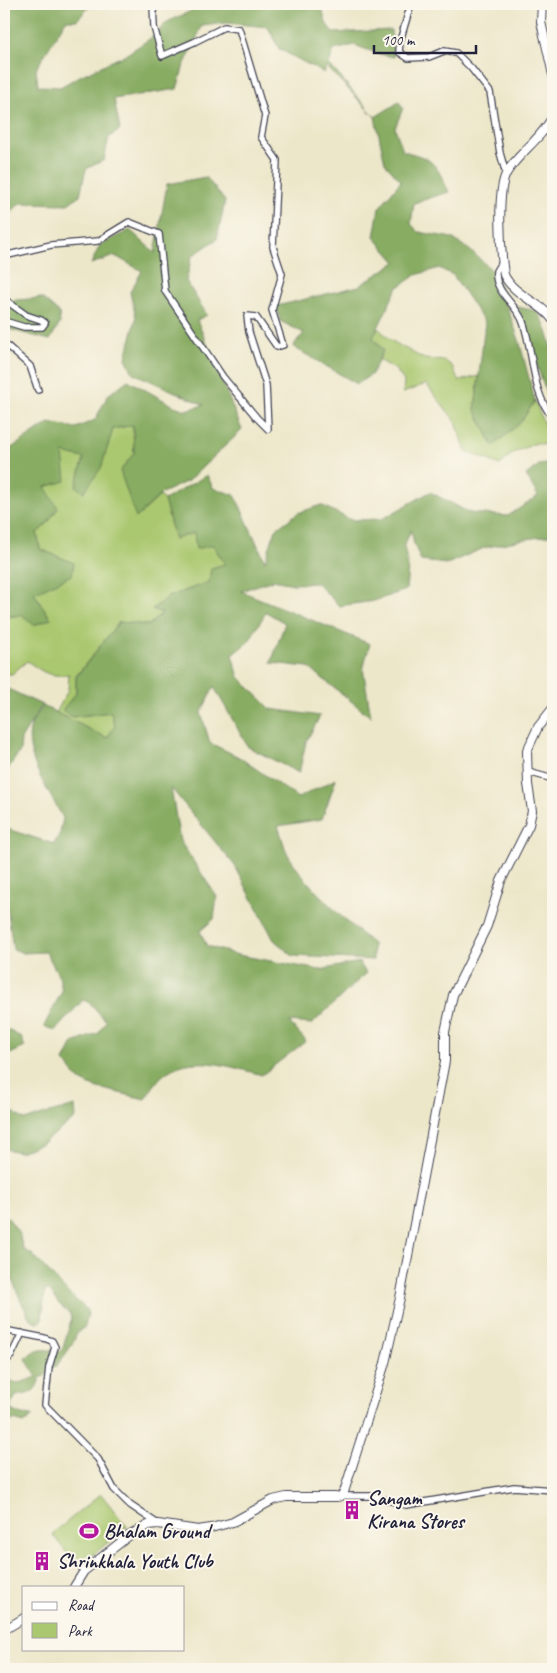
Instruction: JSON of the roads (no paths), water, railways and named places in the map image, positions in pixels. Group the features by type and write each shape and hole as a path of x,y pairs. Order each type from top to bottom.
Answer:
{"main road":[{"path":"542,4 541,22 553,75"},
{"path":"553,116 544,131 506,174 501,192 500,206 504,275 508,283 515,290 544,310 553,320"},
{"path":"75,1586 84,1572 115,1548 122,1540 148,1526 158,1524 198,1530 212,1528 233,1522 273,1500 286,1497 341,1496 346,1489 385,1363 400,1298 445,1061 447,1016 453,995 487,926 502,881 530,825 532,811 527,755 538,727 553,708"},
{"path":"4,1630 22,1619"}],"street":[{"path":"4,256 51,245 98,241 130,222 159,234 165,291 223,377 268,429 266,386 249,332 247,316 256,318 277,347 283,345 272,310 282,274 273,247 277,160 262,137 265,116 239,29 224,27 162,56 154,27 153,4"},
{"path":"411,4 400,41 399,52 408,58 429,56 444,51 456,53 472,68 490,92 500,153 506,174"},
{"path":"503,265 499,266 496,271 496,281 505,298 522,320 540,392 546,408 553,418"},
{"path":"4,299 26,315 42,320 45,323 42,326 24,327 4,321"},
{"path":"4,343 30,366 38,390"},
{"path":"528,772 553,780"},
{"path":"4,1330 52,1341 55,1347 49,1367 45,1405 98,1459 114,1489 130,1505 158,1524"},
{"path":"4,1362 11,1356 22,1333"},
{"path":"341,1496 372,1496 406,1505 514,1487 553,1490"}],"place":[{"name":"Sangam Kirana Stores","path":"352,1510"},
{"name":"Bhalam Ground","path":"89,1531"},
{"name":"Shrinkhala Youth Club","path":"42,1561"}]}
